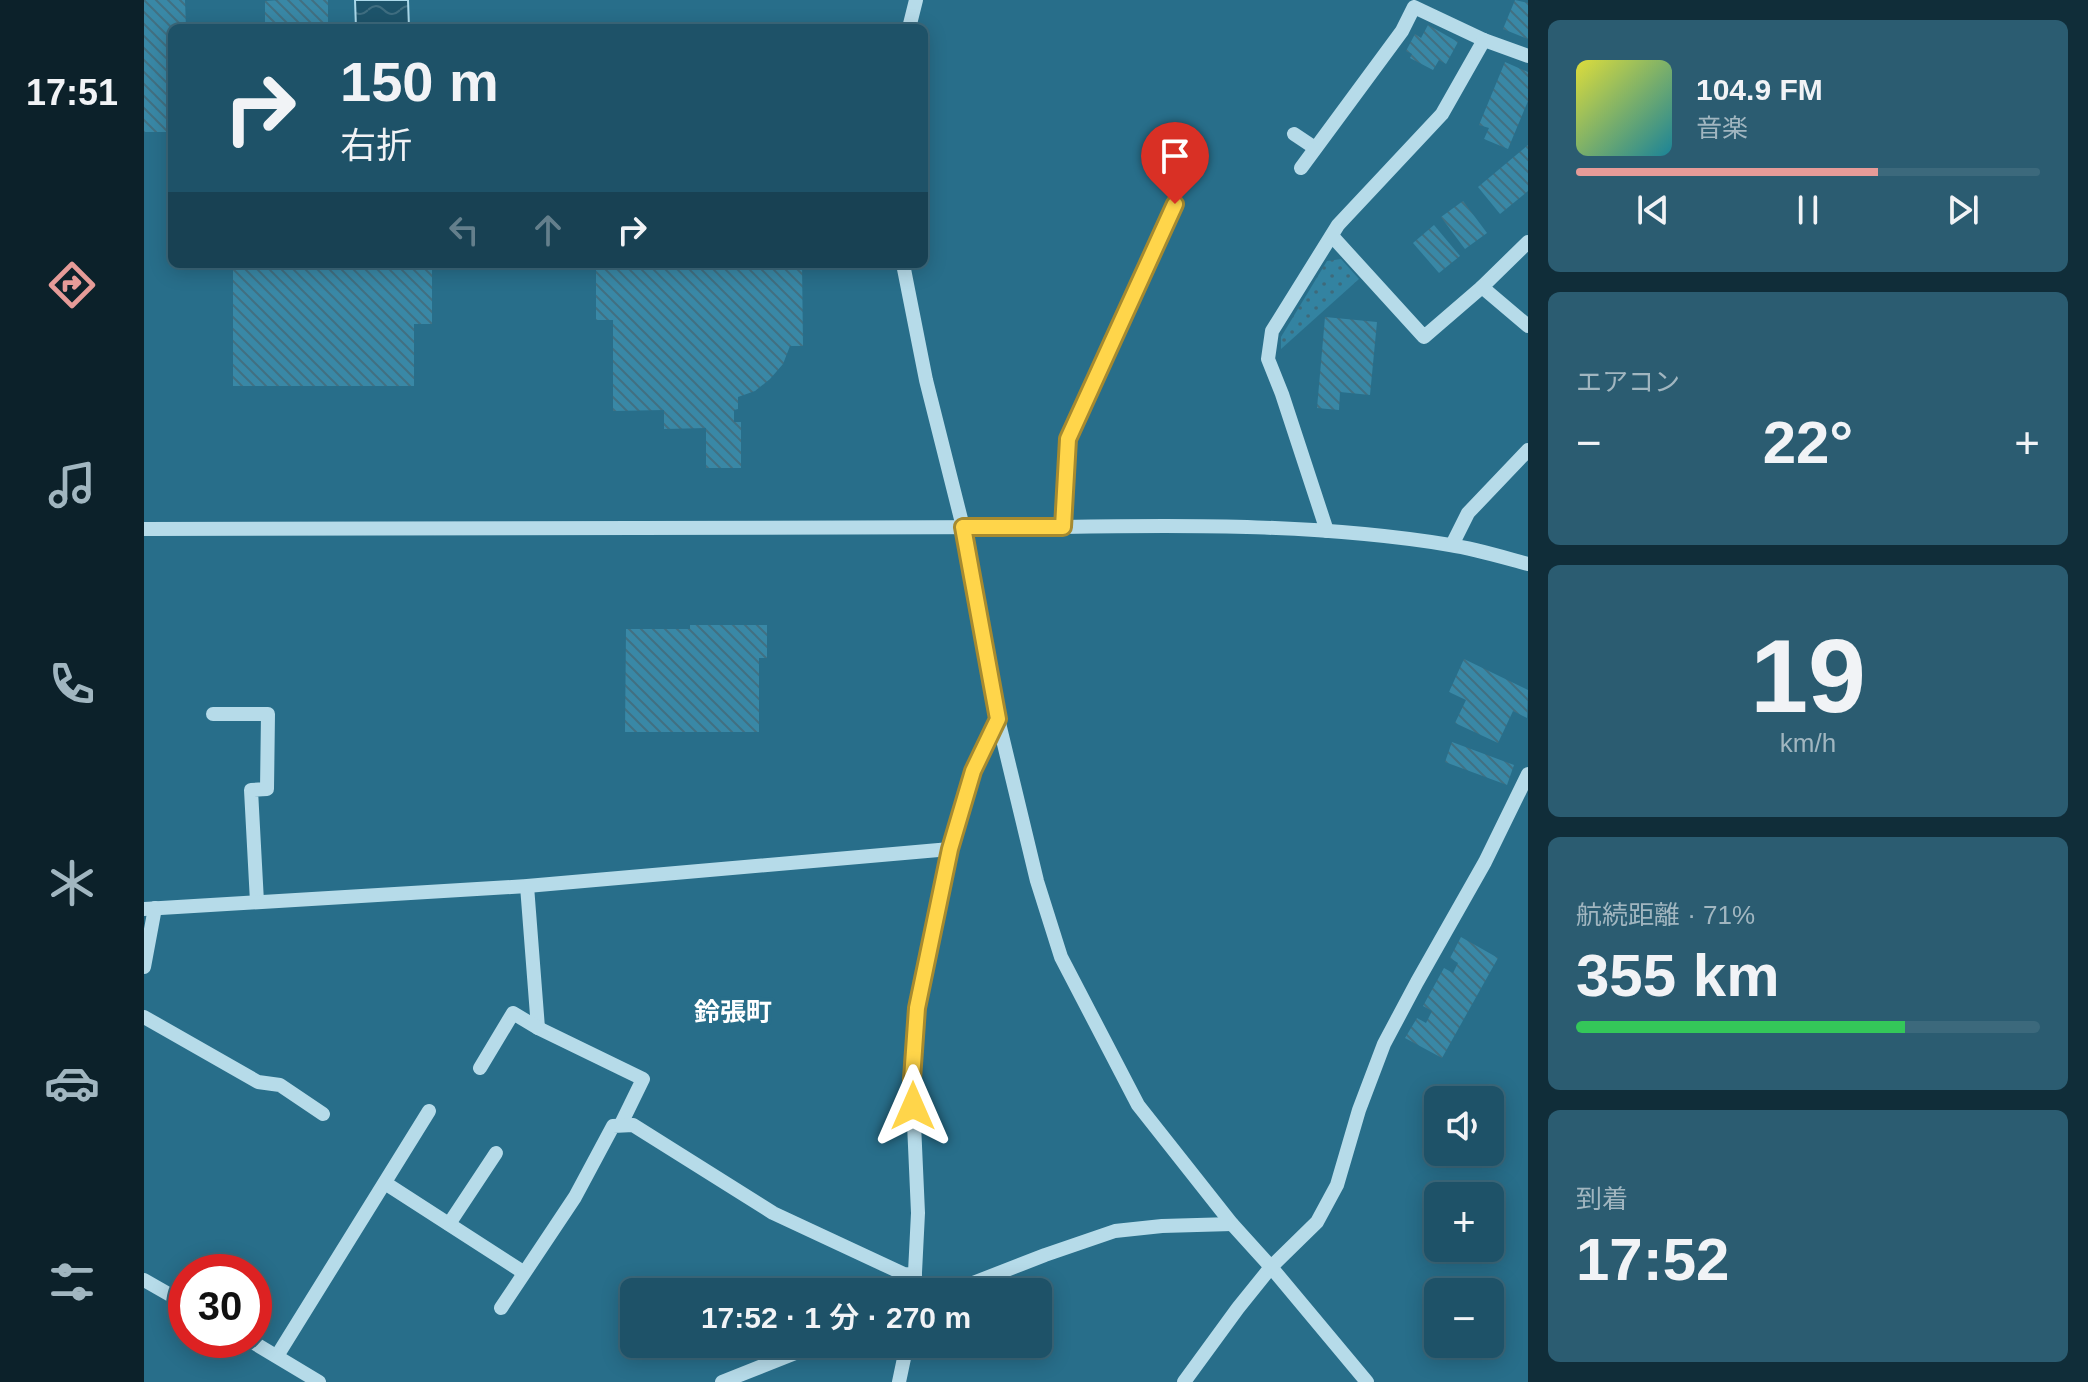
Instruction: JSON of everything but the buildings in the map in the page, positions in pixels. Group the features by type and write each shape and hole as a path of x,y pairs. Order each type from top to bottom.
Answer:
{"street":[{"path":"910,24 916,0"},
{"path":"1301,168 1402,31 1415,4 1484,40 1528,56"},
{"path":"1327,531 1268,359 1272,331 1338,225 1442,114 1484,40"},
{"path":"1294,134 1315,148"},
{"path":"1063,527 1068,439 1175,204"},
{"path":"1332,236 1424,337 1528,242"},
{"path":"904,268 926,380 963,527 998,719 1037,881 1061,957 1138,1105 1232,1224 1367,1382"},
{"path":"1482,287 1528,326"},
{"path":"1452,545 1468,513 1528,450"},
{"path":"144,529 1195,525 1327,531 1452,545 1528,564"},
{"path":"213,714 268,714 267,789 251,790 257,902"},
{"path":"915,1278 918,1213 912,1079 917,1008 950,849 973,771 998,719"},
{"path":"1184,1382 1271,1267 1317,1222 1337,1185 1359,1110 1384,1044 1485,862 1528,774"},
{"path":"144,967 150,909 527,886 950,849"},
{"path":"527,886 538,1028"},
{"path":"480,1068 513,1013 643,1079 621,1124"},
{"path":"144,1017 258,1082 280,1085 323,1114"},
{"path":"277,1356 429,1111"},
{"path":"501,1308 575,1197 613,1126 621,1124 633,1125 773,1213 904,1274 915,1275"},
{"path":"449,1224 496,1153"},
{"path":"385,1183 523,1272"},
{"path":"986,1278 1115,1231 1232,1224"},
{"path":"144,1280 168,1294"},
{"path":"272,1353 319,1382"},
{"path":"722,1382 783,1358"},
{"path":"899,1382 904,1358"}],"shaded area":[{"path":"1341,259 1359,279 1281,349 1281,337 1327,261"}],"water":[{"path":"355,0 408,0 409,24 356,24"}],"district":[{"name":"鈴張町","path":"733,1012"}],"route":[{"path":"913,1106 917,1008 950,849 973,771 998,719 963,527 1063,527 1068,439 1175,204"}]}
